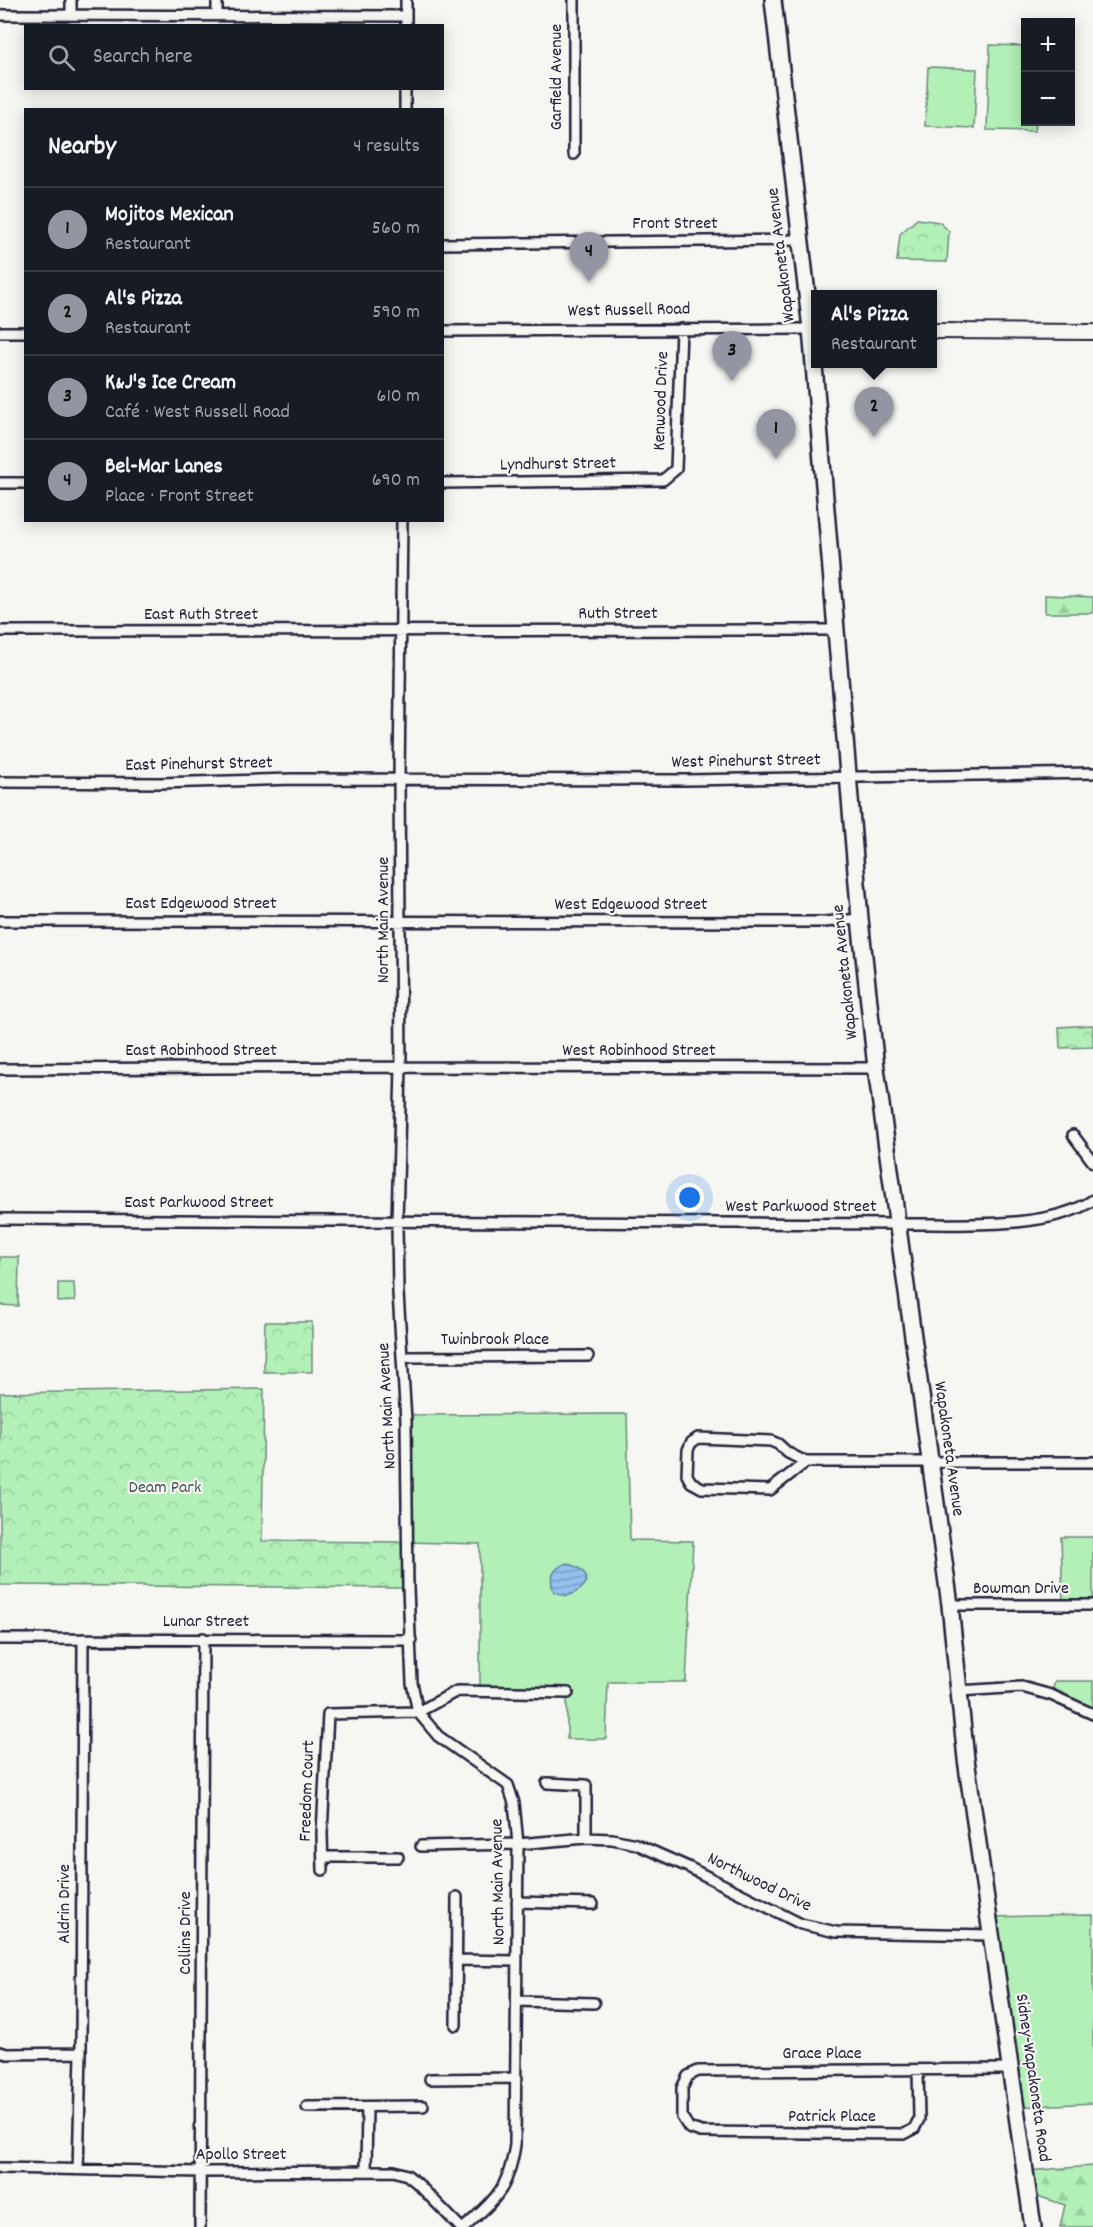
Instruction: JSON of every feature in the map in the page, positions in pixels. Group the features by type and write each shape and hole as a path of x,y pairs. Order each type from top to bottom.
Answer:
{"main road":[{"name":"Wapakoneta Avenue","path":"773,0 800,240 811,315"},
{"path":"937,331 1093,332"},
{"name":"Wapakoneta Avenue","path":"816,368 847,777 876,1068 909,1295 950,1605 966,1759 991,1935"},
{"name":"Sidney-Wapakoneta Road","path":"991,1935 1032,2227"}],"street":[{"path":"71,0 71,15"},
{"path":"217,0 217,15"},
{"path":"0,15 217,15 406,21 406,0"},
{"name":"Garfield Avenue","path":"574,0 574,154"},
{"path":"405,90 405,108"},
{"name":"Front Street","path":"444,244 800,240"},
{"name":"Kenwood Drive","path":"671,473 676,469 681,329"},
{"name":"West Russell Road","path":"444,331 811,329"},
{"path":"0,332 24,332"},
{"name":"Lyndhurst Street","path":"444,483 663,480 671,473"},
{"path":"0,483 24,483"},
{"name":"North Main Avenue","path":"402,522 399,779 401,1066 397,1222 412,1683 418,1712 438,1736 508,1785 514,1803 518,1844 515,2145 512,2165 497,2197 465,2227"},
{"name":"Ruth Street","path":"401,632 835,630"},
{"name":"East Ruth Street","path":"0,631 401,632"},
{"name":"West Pinehurst Street","path":"399,779 686,780 1093,772"},
{"name":"East Pinehurst Street","path":"0,783 399,779"},
{"name":"West Edgewood Street","path":"401,921 824,922 860,919"},
{"name":"East Edgewood Street","path":"0,921 401,921"},
{"name":"West Robinhood Street","path":"401,1066 876,1068"},
{"name":"East Robinhood Street","path":"0,1069 401,1066"},
{"path":"1073,1135 1093,1162"},
{"name":"West Parkwood Street","path":"397,1222 897,1224 1010,1222 1047,1219 1093,1200"},
{"name":"East Parkwood Street","path":"0,1219 397,1222"},
{"name":"Twinbrook Place","path":"402,1357 588,1356"},
{"path":"806,1462 770,1490 702,1488 691,1482 687,1474 688,1450 691,1443 698,1438 771,1441 806,1462 1093,1462"},
{"name":"Bowman Drive","path":"950,1605 1093,1605"},
{"name":"Collins Drive","path":"200,2227 203,1638"},
{"name":"Lunar Street","path":"0,1639 411,1640"},
{"name":"Aldrin Drive","path":"78,2170 81,2053 83,1639"},
{"path":"959,1691 1022,1687 1051,1695 1093,1714"},
{"path":"418,1712 457,1691 568,1693"},
{"name":"Freedom Court","path":"323,1870 322,1834 328,1714 418,1712"},
{"path":"547,1783 586,1785 585,1838"},
{"name":"Northwood Drive","path":"421,1846 518,1844 585,1838 612,1839 636,1844 688,1866 801,1924 836,1932 991,1935"},
{"path":"323,1857 398,1857"},
{"path":"456,2025 457,1896"},
{"path":"517,1902 593,1904"},
{"path":"456,1960 517,1960"},
{"path":"516,2001 594,2003"},
{"path":"0,2052 7,2054 81,2053"},
{"name":"Grace Place","path":"689,2128 682,2117 682,2088 688,2076 698,2071 1011,2069"},
{"name":"Patrick Place","path":"689,2128 701,2132 904,2134 914,2129 919,2119 918,2070"},
{"path":"430,2079 517,2078"},
{"path":"307,2108 423,2106"},
{"path":"366,2171 367,2107"},
{"name":"Apollo Street","path":"0,2168 201,2172 394,2171 407,2175 460,2227"}],"green space":[{"path":"990,45 1021,46 1021,126 1036,126 1035,131 987,130"},
{"path":"928,67 977,69 974,128 925,126"},
{"path":"917,219 939,222 949,231 947,262 897,261 900,234"},
{"path":"1045,595 1093,597 1093,613 1045,613"},
{"path":"1093,1025 1093,1047 1060,1048 1059,1027"},
{"path":"0,1257 19,1257 18,1306 0,1305"},
{"path":"58,1283 74,1283 75,1301 58,1302"},
{"path":"265,1322 312,1322 312,1372 264,1372"},
{"name":"Deam Park","path":"264,1389 262,1541 408,1542 408,1588 0,1585 0,1393"},
{"path":"627,1414 630,1540 693,1541 686,1682 608,1682 606,1739 567,1739 567,1693 480,1691 480,1544 408,1542 406,1415"},
{"path":"1061,1537 1093,1537 1093,1605 1063,1605"},
{"path":"1055,1681 1093,1681 1093,1714 1051,1695"},
{"path":"1093,1915 1093,2103 1016,2107 989,1917"},
{"path":"1093,2166 1093,2227 1060,2227 1065,2205 1028,2193 1025,2171"}],"water":[{"path":"567,1563 582,1571 586,1579 582,1588 567,1596 554,1592 552,1578 558,1568"}],"place":[{"name":"Bel-Mar Lanes","path":"589,282"},
{"name":"K&J's Ice Cream","path":"732,381"},
{"name":"Al's Pizza","path":"874,437"},
{"name":"Mojitos Mexican","path":"776,459"}]}
